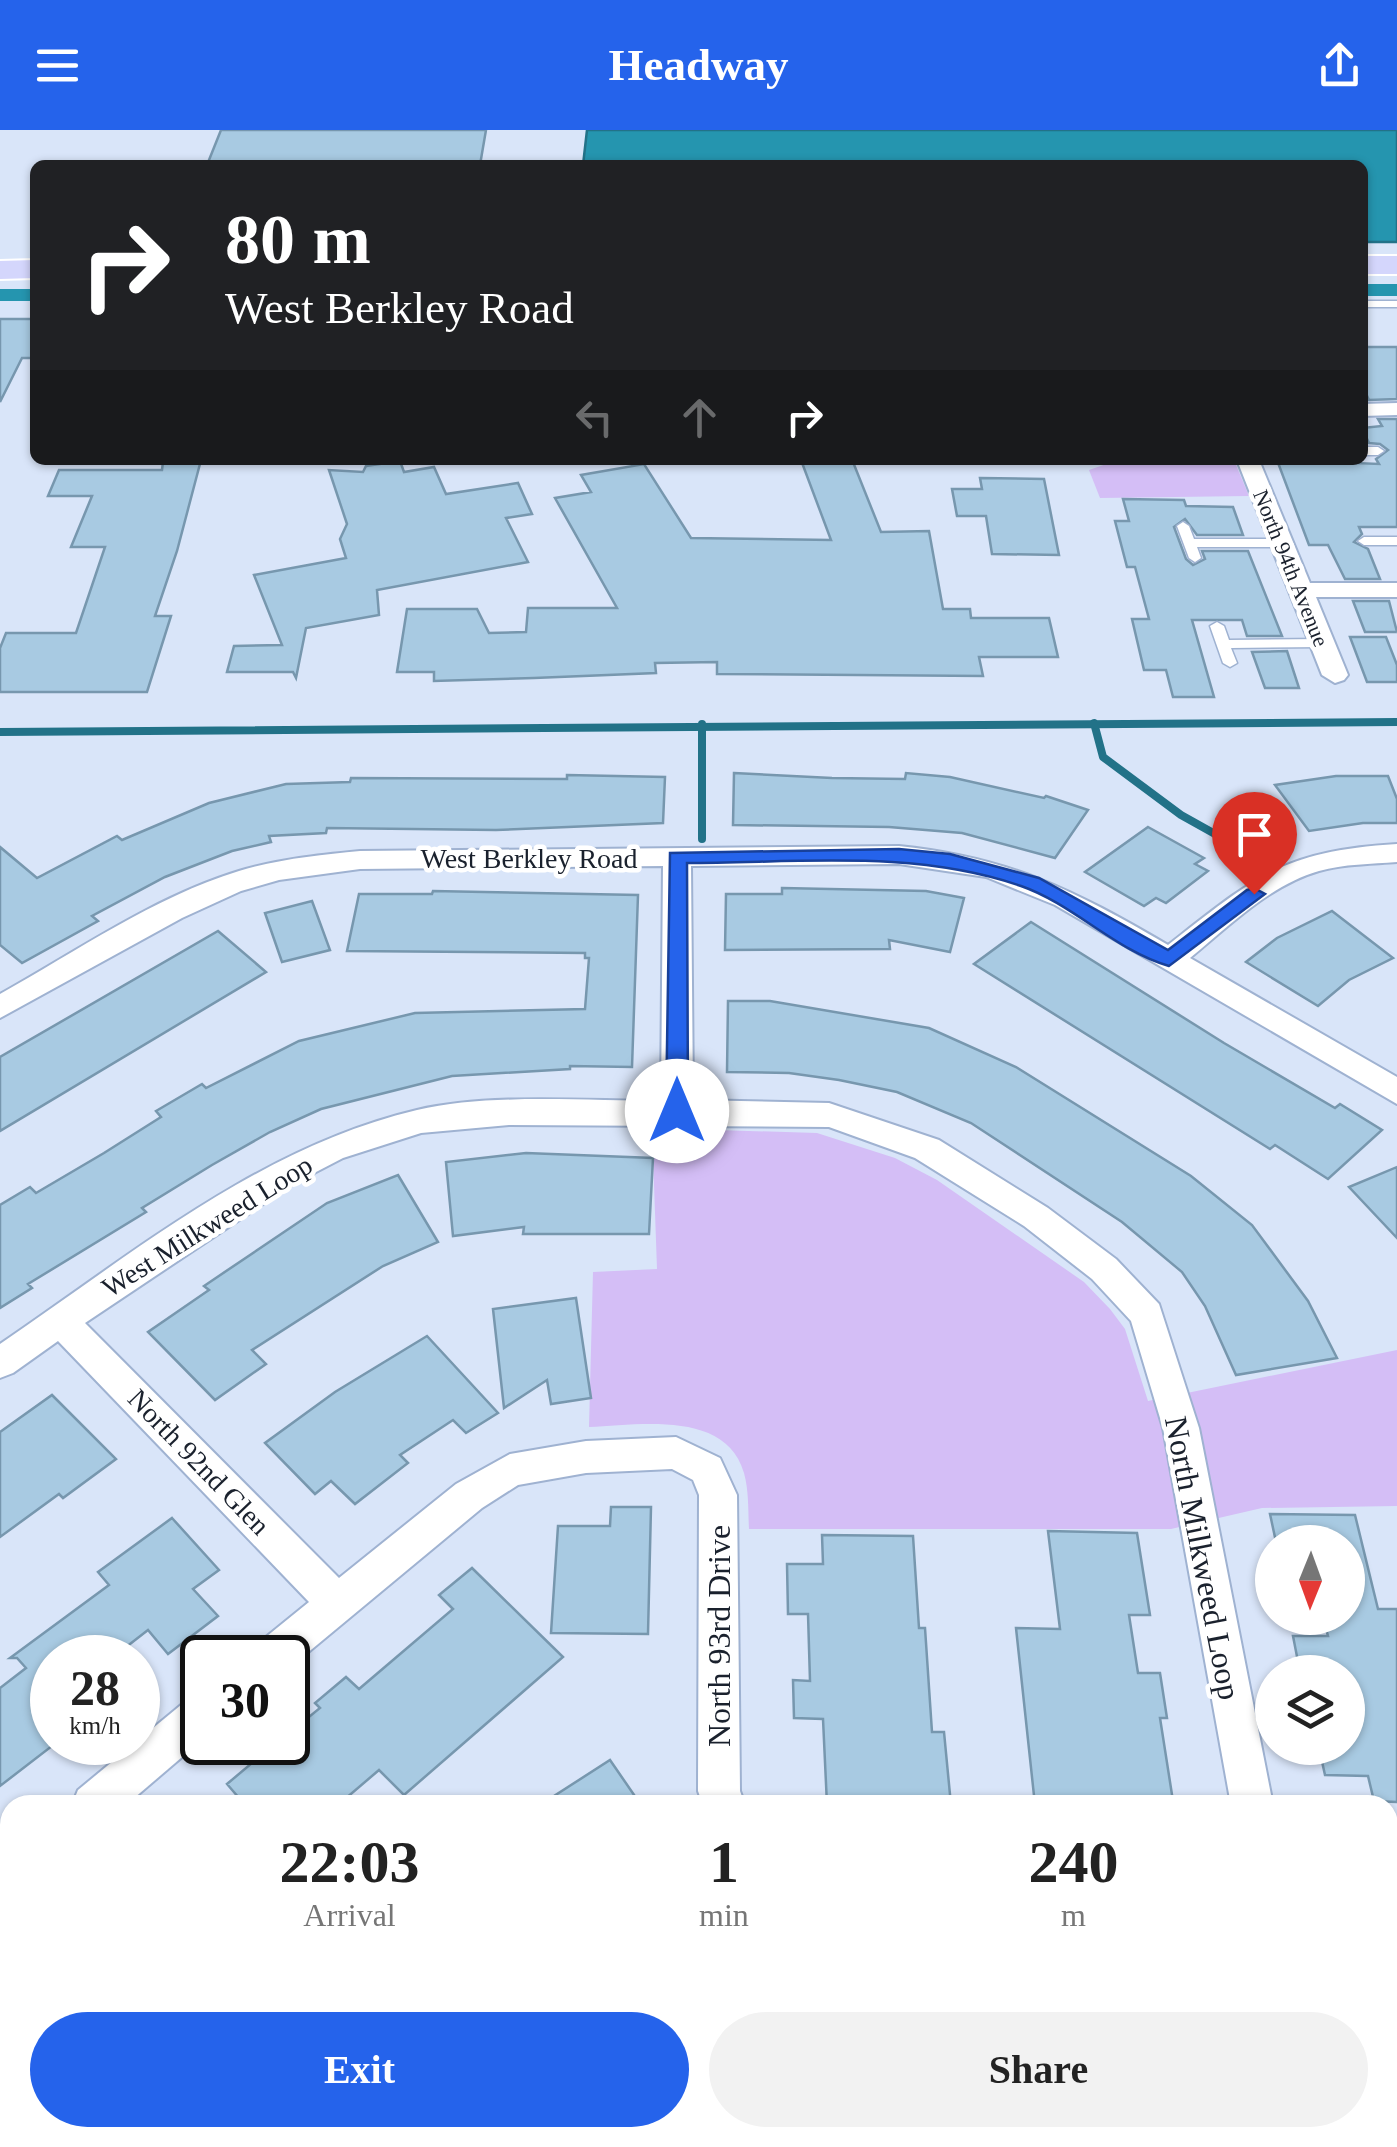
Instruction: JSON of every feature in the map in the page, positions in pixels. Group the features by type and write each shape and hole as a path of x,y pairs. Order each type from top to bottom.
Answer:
{"main road":[{"path":"1368,265 1397,265"},
{"path":"0,270 30,270"}],"street":[{"path":"1368,410 1397,410"},
{"name":"North 94th Avenue","path":"1250,465 1335,675"},
{"path":"1300,590 1397,590"},
{"path":"1397,853 1351,856 1305,866 1283,876 1169,959 1397,1092"},
{"name":"West Berkley Road","path":"0,1007 233,883 292,866 360,860 899,856 950,860 1032,882 1169,959"},
{"path":"677,857 677,1111"},
{"name":"West Milkweed Loop","path":"0,1363 194,1229 331,1149 420,1121 509,1113 828,1114 927,1149 1050,1228 1104,1269 1147,1314"},
{"name":"North Milkweed Loop","path":"1147,1314 1181,1428 1250,1795"},
{"name":"North 92nd Glen","path":"62,1322 337,1602"},
{"name":"North 93rd Drive","path":"337,1602 469,1496 510,1470 586,1457 676,1453 707,1468 718,1495 720,1795"},
{"path":"298,1635 337,1602"},
{"path":"105,1795 180,1732"}],"lane":[{"path":"1368,304 1397,304"},
{"path":"1368,452 1378,452"},
{"path":"1183,526 1195,558"},
{"path":"1364,541 1395,545"},
{"path":"1189,543 1281,543"},
{"path":"1217,626 1230,663"},
{"path":"1223,644 1322,643"}],"shaded area":[{"path":"1104,465 1236,465 1249,496 1100,498 1089,470"},
{"path":"652,1128 817,1133 895,1158 937,1180 1084,1282 1110,1309 1125,1329 1148,1401 1397,1350 1397,1506 1262,1508 1171,1529 749,1529 744,1473 734,1453 719,1439 679,1426 589,1427 593,1272 657,1269"}],"water":[{"path":"587,130 1397,130 1397,242 1368,242 1368,160 584,160"}],"building":[{"path":"221,130 486,130 481,160 209,160"},
{"path":"0,319 30,319 30,358 22,358 0,402"},
{"path":"1368,347 1397,347 1397,399 1369,400"},
{"path":"1378,419 1397,419 1397,527 1359,527 1362,534 1354,542 1368,549 1380,579 1345,579 1328,545 1309,545 1279,465 1379,464 1376,459 1388,450 1369,443 1368,427 1382,426"},
{"path":"163,465 200,465 155,616 171,616 147,692 0,692 0,648 6,633 76,633 105,547 71,547 92,496 48,496 59,470 162,470"},
{"path":"401,465 404,472 434,467 446,494 518,483 532,514 506,518 528,562 377,590 379,615 306,628 296,678 293,672 227,672 234,646 282,645 254,575 346,558 340,539 347,524 329,470 363,472 366,466"},
{"path":"645,465 691,538 831,540 803,465 854,465 881,532 929,531 943,609 970,609 971,618 1049,618 1058,657 979,657 983,676 717,674 717,662 655,663 656,673 534,678 434,681 434,672 397,672 407,609 477,609 489,633 526,632 528,608 617,608 555,498 591,492 581,475"},
{"path":"980,478 1044,479 1059,555 992,554 986,516 957,516 952,489 982,489"},
{"path":"1123,499 1184,500 1186,506 1233,507 1243,535 1197,535 1185,519 1174,527 1186,559 1193,565 1205,559 1202,551 1248,551 1282,636 1247,636 1242,620 1192,620 1214,697 1173,697 1166,670 1144,670 1132,619 1149,619 1135,567 1127,567 1115,521 1129,521"},
{"path":"1353,601 1389,601 1397,632 1365,632"},
{"path":"1350,637 1386,637 1397,665 1397,682 1367,682"},
{"path":"1287,651 1299,688 1265,688 1252,652"},
{"path":"734,773 905,779 906,773 950,777 1046,796 1088,810 1055,858 962,833 889,827 733,825"},
{"path":"567,775 665,777 663,823 496,830 327,828 326,833 269,836 271,842 232,851 165,877 92,916 98,921 22,963 0,945 0,847 37,878 117,836 122,840 209,803 286,784 350,782 351,778 567,779"},
{"path":"1336,776 1388,776 1397,799 1397,823 1363,823 1309,831 1275,785"},
{"path":"1148,827 1204,858 1195,864 1208,871 1166,903 1156,898 1144,906 1085,872"},
{"path":"782,888 926,891 964,898 950,952 889,940 890,949 725,950 726,894 782,894"},
{"path":"433,891 638,895 632,1067 570,1066 452,1076 321,1109 270,1132 142,1208 146,1212 28,1284 32,1288 0,1308 0,1205 30,1187 36,1193 104,1153 161,1117 156,1111 202,1084 206,1088 299,1041 415,1013 585,1009 589,958 585,958 585,953 347,951 359,894"},
{"path":"312,901 330,950 282,962 265,913"},
{"path":"1332,911 1393,958 1349,980 1318,1006 1246,962 1277,938"},
{"path":"1031,922 1224,1043 1335,1108 1340,1104 1382,1130 1328,1179 1275,1145 1270,1149 974,964"},
{"path":"218,931 266,972 0,1131 0,1057"},
{"path":"728,1001 770,1001 929,1028 1016,1067 1191,1176 1252,1225 1308,1301 1337,1358 1236,1375 1205,1306 1182,1272 1122,1222 971,1123 897,1092 789,1073 727,1072"},
{"path":"526,1153 653,1158 649,1234 523,1234 524,1227 453,1236 446,1162"},
{"path":"1397,1167 1397,1238 1349,1187"},
{"path":"398,1175 438,1242 383,1266 252,1350 266,1364 215,1400 148,1332 209,1290 204,1286 327,1203"},
{"path":"576,1298 591,1398 551,1404 547,1380 504,1408 493,1309"},
{"path":"427,1336 498,1413 466,1433 453,1420 400,1455 408,1463 355,1504 331,1481 315,1494 265,1443 335,1392"},
{"path":"52,1395 116,1459 0,1537 0,1432"},
{"path":"611,1507 651,1507 648,1634 551,1633 558,1526 610,1526"},
{"path":"1270,1514 1355,1515 1357,1525 1272,1525"},
{"path":"172,1518 219,1570 193,1589 218,1616 193,1635 180,1635 180,1645 168,1654 160,1644 160,1635 152,1635 148,1630 142,1635 41,1635 109,1585 98,1572"},
{"path":"1048,1531 1137,1533 1150,1615 1129,1615 1138,1673 1160,1673 1167,1718 1160,1718 1172,1795 1034,1795 1016,1628 1060,1629"},
{"path":"822,1535 913,1536 919,1628 925,1628 932,1732 944,1732 950,1795 827,1795 823,1719 794,1718 793,1680 810,1681 808,1614 788,1614 787,1564 823,1564"},
{"path":"1365,1556 1378,1609 1397,1609 1397,1795 1373,1795 1368,1776 1325,1775 1323,1765 1365,1765 1365,1655 1297,1655 1293,1636 1365,1635"},
{"path":"472,1568 563,1657 404,1795 379,1770 350,1795 236,1795 227,1784 250,1765 310,1765 310,1716 320,1708 315,1703 346,1677 359,1689 453,1609 439,1595"},
{"path":"30,1643 30,1763 0,1786 0,1688 26,1668 17,1658 10,1658"},
{"path":"610,1760 634,1795 556,1795"}],"waterway":[{"path":"1368,290 1397,290"},
{"path":"0,295 30,295"},
{"path":"1094,724 1397,722"},
{"path":"702,727 1094,724"},
{"path":"1094,724 1103,757 1181,815 1267,863"},
{"path":"0,732 702,727"},
{"path":"702,727 702,839"}],"route":[{"path":"677,1111 677,857 899,856 950,860 1032,882 1169,959 1254,894"}]}
